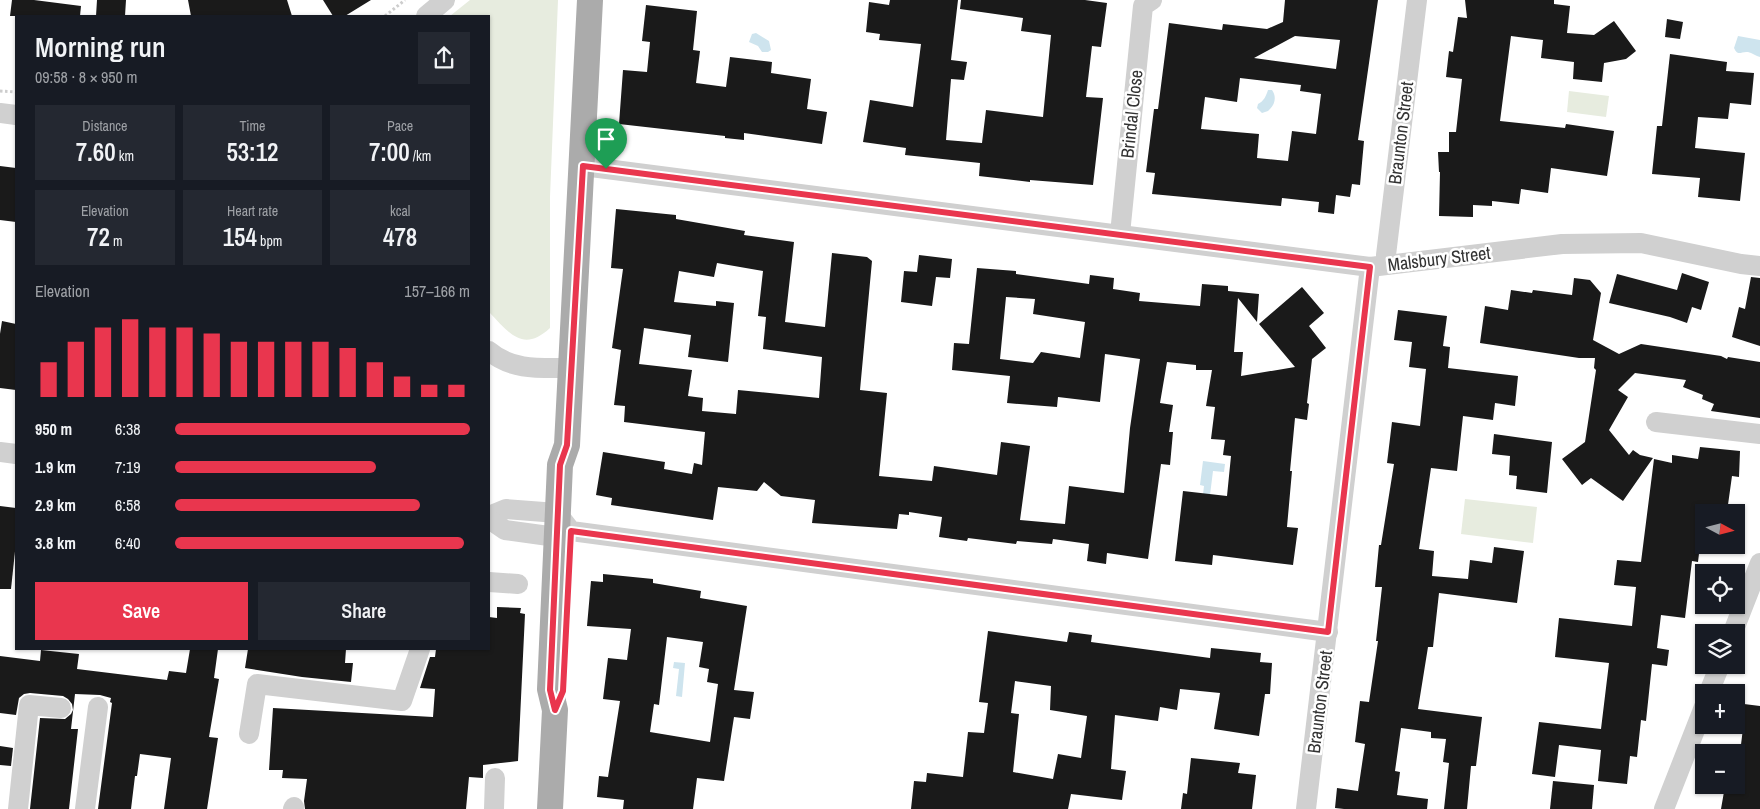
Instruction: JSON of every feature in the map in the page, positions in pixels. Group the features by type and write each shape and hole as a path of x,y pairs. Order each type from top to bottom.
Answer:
{"main road":[{"path":"550,809 555,710 550,690 569,528 560,465 567,445 583,166 590,0"}],"street":[{"path":"427,15 444,0"},
{"name":"Braunton Street","path":"1306,809 1328,632 1379,266 1387,246 1417,0"},
{"name":"Brindal Close","path":"1120,234 1143,6 1150,1"},
{"path":"0,113 15,116"},
{"name":"Malsbury Street","path":"583,166 1379,266 1562,244 1641,243 1741,264 1760,266"},
{"path":"490,352 497,358 520,366 571,368"},
{"path":"1656,422 1760,434"},
{"path":"0,452 15,454"},
{"path":"490,519 505,530 569,528 1328,632"},
{"path":"1736,624 1760,563"},
{"path":"490,582 518,584"},
{"path":"249,734 257,684 402,701 420,650"},
{"path":"18,809 29,705 61,708"},
{"path":"85,809 98,707"},
{"path":"1664,809 1695,730"},
{"path":"494,809 495,778"}],"path":[{"path":"386,15 405,0"},
{"path":"0,91 15,92"}],"shaded area":[{"path":"470,0 558,0 550,197 550,328 532,339 524,339 510,333 490,313 490,15 451,15"},
{"path":"1569,91 1609,96 1606,117 1567,112"},
{"path":"1465,499 1537,507 1533,543 1461,534"}],"water":[{"path":"756,33 769,41 771,50 762,52 758,46 749,42 752,34"},
{"path":"1738,36 1760,40 1760,57 1748,52 1737,52 1734,48"},
{"path":"1268,90 1272,90 1274,101 1268,111 1262,113 1257,108 1258,104 1262,101"},
{"path":"1203,461 1225,464 1224,472 1213,471 1207,519 1200,519 1204,486 1200,485"},
{"path":"674,662 685,663 682,697 676,696 679,669 673,668"}],"building":[{"path":"12,0 34,0 81,6 80,15 10,16"},
{"path":"97,0 126,0 125,15 96,15"},
{"path":"188,0 287,0 292,15 191,15"},
{"path":"323,0 371,0 347,15 332,15"},
{"path":"890,0 958,0 951,60 967,62 964,80 951,79 946,140 982,143 986,110 1043,117 1051,35 1021,31 1023,18 960,9 961,0 1085,0 1107,3 1101,47 1092,46 1086,97 1103,98 1093,185 1030,180 1030,182 979,176 980,163 905,155 906,148 863,142 870,100 913,107 921,44 879,40 880,34 866,32 869,2 889,5"},
{"path":"1285,0 1378,0 1358,140 1364,141 1360,185 1352,184 1350,197 1336,195 1334,214 1318,212 1319,202 1282,198 1281,206 1152,194 1155,173 1146,172 1154,109 1158,109 1169,23 1222,30 1223,24 1267,29 1283,22","holes":["1295,36 1340,40 1336,69 1254,58","1240,78 1301,85 1300,91 1321,94 1316,134 1292,131 1288,161 1257,158 1259,134 1201,129 1205,97 1237,102"]},
{"path":"1465,0 1554,0 1554,4 1570,6 1567,33 1594,35 1614,21 1636,51 1626,59 1604,63 1602,82 1573,79 1574,62 1541,58 1543,40 1511,36 1500,121 1565,128 1566,124 1614,131 1607,176 1551,168 1548,193 1521,189 1519,204 1492,201 1492,206 1473,205 1473,217 1439,216 1440,172 1438,152 1449,152 1449,132 1456,132 1462,79 1446,77 1449,51 1453,52 1458,17 1467,18"},
{"path":"646,5 697,11 693,50 700,51 696,83 726,87 730,57 772,62 771,73 811,79 807,109 827,112 822,144 744,133 744,140 725,138 725,136 619,124 623,70 647,72 650,42 642,41"},
{"path":"1667,19 1683,22 1680,39 1665,37"},
{"path":"1670,54 1727,62 1726,71 1754,73 1751,105 1730,103 1728,119 1698,117 1695,148 1745,153 1740,201 1698,197 1700,178 1652,174 1657,126 1662,126"},
{"path":"0,166 15,168 15,222 0,220"},
{"path":"616,209 676,215 676,219 745,231 744,235 794,242 785,322 825,327 832,253 867,257 872,261 860,390 887,393 879,476 932,481 934,466 997,475 1001,442 1030,446 1020,520 1065,524 1069,486 1124,493 1130,428 1140,359 1105,354 1100,402 1058,397 1057,407 1007,403 1010,376 952,370 954,343 969,344 977,268 1016,271 1016,274 1089,284 1090,275 1114,278 1113,289 1140,293 1139,301 1200,306 1202,284 1228,286 1228,291 1259,294 1257,322 1238,298 1234,352 1243,352 1241,376 1295,367 1259,324 1302,287 1324,313 1309,326 1326,348 1312,359 1307,420 1295,418 1287,527 1298,528 1293,565 1213,555 1212,565 1175,561 1183,491 1227,496 1231,456 1223,455 1225,440 1211,439 1215,407 1206,406 1212,370 1196,370 1196,365 1167,362 1160,403 1173,405 1169,432 1173,432 1170,465 1161,464 1148,559 1107,553 1106,564 1087,561 1089,544 1053,539 1052,544 1017,541 1016,544 968,538 967,541 939,537 942,517 909,512 909,515 899,514 897,529 812,523 815,500 781,496 764,482 757,491 718,487 713,520 611,505 612,498 596,495 603,452 665,462 664,469 692,474 694,463 702,465 705,432 624,422 625,406 614,405 621,350 612,348 623,269 611,268","holes":["717,263 763,271 758,316 766,317 763,349 822,357 819,398 738,390 736,414 702,411 703,398 688,396 692,370 639,364 644,328 691,335 688,357 728,362 734,303 716,301 716,306 674,302 679,271 714,277","1006,297 1035,299 1033,314 1085,322 1080,358 1041,352 1033,363 1000,359"]},
{"path":"919,255 952,259 950,278 936,277 932,306 901,302 904,271 917,272"},
{"path":"1682,273 1709,282 1701,310 1692,307 1687,323 1670,317 1609,303 1617,274 1677,290"},
{"path":"1751,277 1760,278 1760,346 1732,337 1739,307 1745,309"},
{"path":"1574,278 1590,280 1601,293 1593,340 1619,354 1641,344 1721,356 1727,359 1728,357 1760,362 1760,418 1711,411 1714,404 1702,399 1703,395 1683,387 1686,380 1635,373 1618,390 1628,397 1609,430 1629,455 1633,450 1640,455 1653,458 1623,501 1591,478 1582,485 1562,459 1585,442 1596,370 1594,368 1595,358 1579,358 1480,343 1485,306 1508,310 1511,290 1532,293 1533,290 1572,295"},
{"path":"1398,310 1447,316 1443,346 1450,347 1448,368 1518,376 1515,406 1495,403 1493,420 1463,416 1457,471 1431,468 1419,549 1434,551 1432,576 1468,579 1470,560 1492,563 1494,547 1524,551 1517,603 1439,593 1433,647 1428,647 1418,709 1482,717 1476,766 1471,766 1467,809 1444,809 1449,763 1443,762 1446,739 1431,738 1431,732 1401,728 1395,771 1400,772 1397,795 1428,799 1427,809 1335,808 1337,788 1358,791 1365,744 1355,742 1360,701 1369,702 1378,641 1376,641 1382,587 1375,587 1379,545 1381,545 1394,464 1387,463 1392,422 1420,426 1426,369 1409,367 1412,342 1394,340"},
{"path":"2,321 15,324 15,390 0,388 0,334"},
{"path":"1494,434 1552,442 1547,493 1516,489 1517,476 1509,475 1510,456 1492,454"},
{"path":"1700,447 1740,451 1739,477 1732,476 1728,504 1695,504 1695,554 1699,554 1698,562 1692,561 1685,618 1661,615 1657,648 1669,650 1667,666 1652,664 1646,721 1641,720 1637,757 1630,756 1627,784 1598,781 1601,750 1559,745 1555,777 1532,774 1539,722 1601,729 1609,663 1555,657 1559,618 1632,626 1636,587 1614,585 1617,560 1641,562 1654,459 1672,463 1672,455 1698,459"},
{"path":"0,506 15,508 15,551 11,589 0,589"},
{"path":"603,574 653,579 653,583 701,591 700,598 747,606 734,690 754,692 750,719 734,717 724,781 697,778 693,809 623,809 624,800 597,797 599,776 608,777 620,701 603,699 608,658 627,660 631,629 587,626 591,581 603,582","holes":["667,637 703,642 699,667 709,669 707,682 718,684 710,742 650,732 654,704 659,705"]},
{"path":"497,607 521,608 520,613 525,614 518,761 483,765 483,778 469,777 466,809 305,809 304,801 307,779 282,778 283,770 269,770 273,708 433,717 435,689 420,688 430,657 435,657 436,650 490,650 490,617 497,618"},
{"path":"988,631 1067,642 1069,632 1092,635 1091,642 1210,658 1211,648 1261,653 1260,662 1272,663 1270,694 1265,694 1259,736 1214,729 1220,693 1180,689 1177,710 1160,707 1158,721 1115,715 1111,769 1126,771 1122,800 1071,794 1068,809 911,809 914,781 926,782 927,773 963,777 968,732 984,733 988,703 979,702","holes":["1015,681 1051,686 1050,710 1087,716 1081,758 1058,754 1053,779 1013,772 1019,714 1011,713"]},
{"path":"41,650 79,654 77,669 167,680 169,671 186,673 190,650 218,650 214,678 219,679 209,737 218,738 207,809 164,809 171,758 140,754 131,809 98,809 112,703 110,702 111,698 100,695 75,694 71,729 78,729 69,809 30,809 40,718 65,719 73,710 72,704 63,696 30,693 24,694 19,698 16,715 0,713 0,656 40,661"},
{"path":"248,650 346,650 345,663 353,663 351,682 245,668"},
{"path":"1745,704 1760,706 1760,809 1721,809 1724,794 1745,794 1745,744 1741,744 1742,734 1745,734"},
{"path":"0,746 13,748 11,766 0,765"},
{"path":"1191,758 1240,763 1238,773 1256,775 1252,809 1181,809 1183,793 1187,794"},
{"path":"1553,781 1594,785 1592,809 1550,809"}],"route":[{"path":"583,166 606,169 1370,267 1328,632 571,531 563,691 555,710 550,690 556,536 560,465 567,445 583,166"}]}
